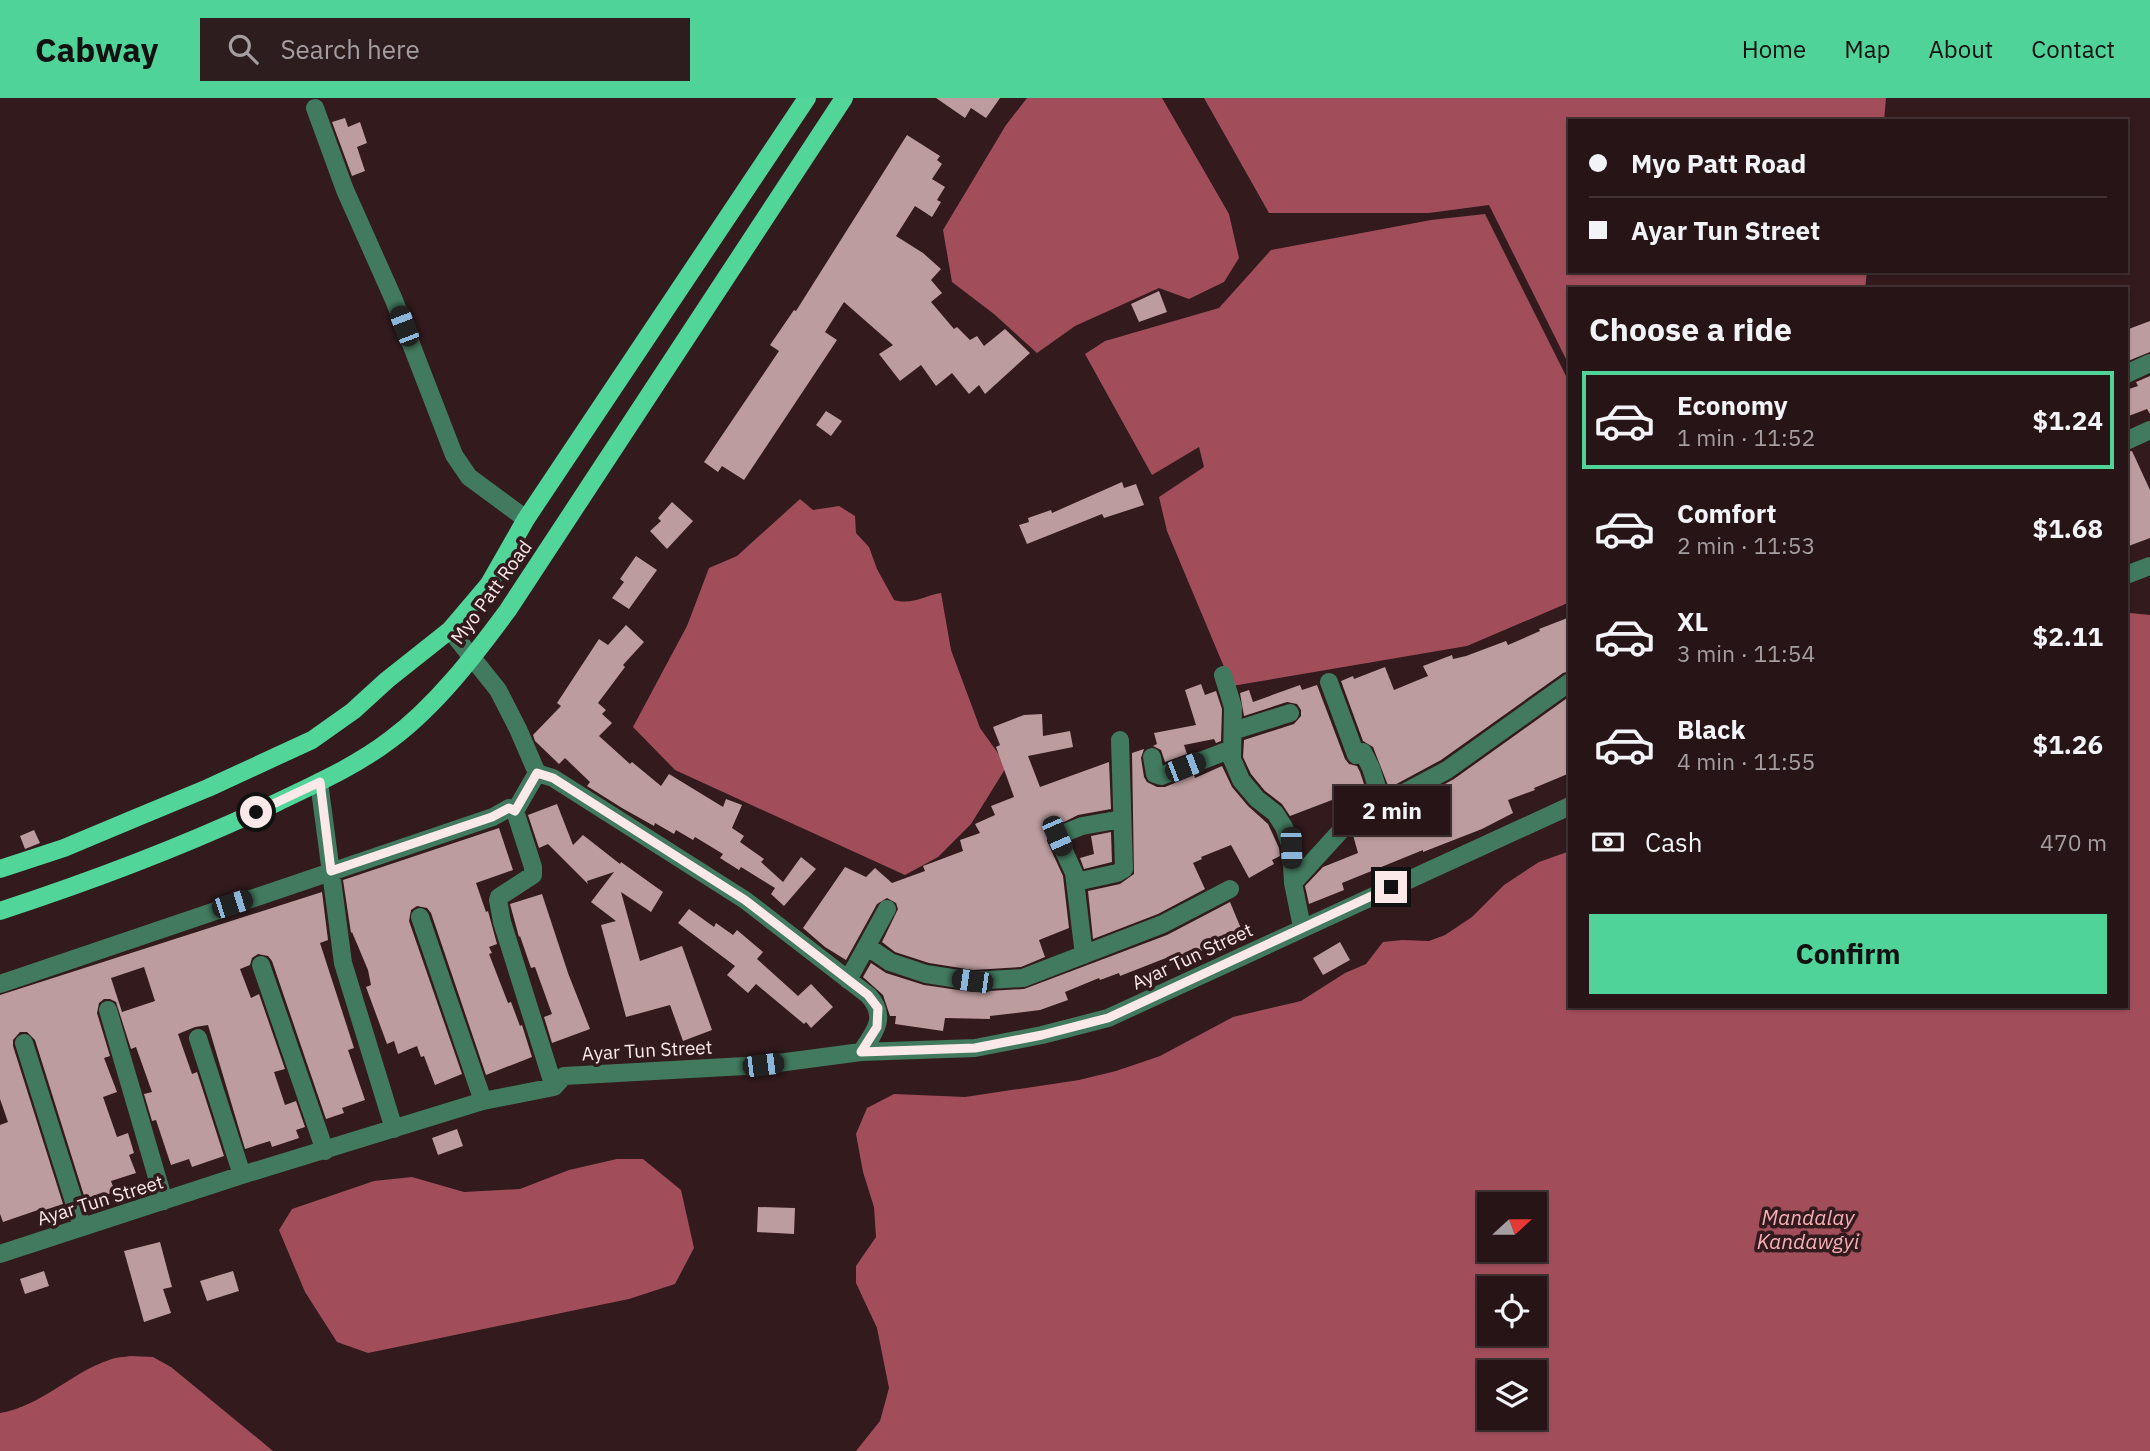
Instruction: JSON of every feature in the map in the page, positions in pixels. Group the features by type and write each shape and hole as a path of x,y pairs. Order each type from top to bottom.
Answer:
{"main road":[{"name":"Myo Patt Road","path":"0,869 64,848 150,813 312,740 353,711 450,629 489,584 526,519 807,98"},
{"name":"Myo Patt Road","path":"0,911 113,873 202,837 320,782 390,740 426,707 508,610 844,98"},
{"path":"772,153 796,172"}],"street":[{"path":"315,108 345,190 394,300 454,455 469,477 526,519"},
{"path":"2128,373 2150,363"},
{"path":"2128,440 2150,430"},
{"path":"2128,574 2150,566"},
{"path":"450,629 498,690 519,729 537,773"},
{"path":"1223,675 1231,697 1232,759 1241,780 1257,799 1275,813 1284,827 1291,848 1293,883 1303,927"},
{"path":"1329,682 1356,755 1363,752 1382,803"},
{"path":"1293,883 1345,826 1382,803 1447,770 1568,683"},
{"path":"1152,757 1155,775 1161,776 1290,713"},
{"path":"1076,882 1124,869 1120,740"},
{"path":"515,811 537,773"},
{"path":"537,773 553,778 735,894 868,995 878,1008 877,1027 861,1052"},
{"path":"320,782 343,963 394,1129"},
{"name":"Ayar Tun Street","path":"0,1254 482,1101 554,1087 564,1076 763,1065 861,1052 975,1048 1108,1018 1568,807"},
{"path":"0,984 492,817 509,808 515,811 534,871 525,882 498,900 502,922 554,1087"},
{"path":"1084,955 1076,882 1057,836 1082,826 1122,819"},
{"path":"868,947 890,962 926,974 972,981 1023,978 1163,925 1230,889"},
{"path":"848,980 887,909"},
{"path":"420,917 482,1101"},
{"path":"261,965 325,1151"},
{"path":"108,1010 164,1201"},
{"path":"198,1038 242,1175"},
{"path":"24,1043 82,1227"}],"water":[{"path":"1027,98 1162,98 1229,214 1239,258 1224,282 1189,299 1159,288 1075,326 1037,353 994,314 952,282 943,230 1006,125"},
{"path":"1204,98 1886,98 1884,119 1568,119 1568,273 1867,273 1865,287 1568,287 1568,363 1489,205 1429,213 1269,213"},
{"path":"1485,214 1568,380 1568,603 1467,646 1232,686 1167,531 1159,497 1204,467 1199,447 1152,475 1085,354 1105,341 1219,308 1271,250 1431,220"},
{"path":"800,499 813,510 839,506 855,516 856,533 869,547 877,569 894,600 912,601 941,593 951,650 980,728 1007,766 971,824 938,857 905,875 675,770 633,727 687,626 709,568 737,556"},
{"name":"Mandalay Kandawgyi","path":"2128,614 2150,615 2150,1451 856,1451 880,1421 889,1388 877,1328 856,1283 856,1266 876,1237 874,1207 863,1172 856,1134 867,1108 894,1094 965,1097 1079,1080 1160,1056 1233,1017 1301,1001 1345,973 1366,964 1383,942 1429,941 1445,935 1472,917 1504,885 1539,862 1568,852 1568,1008 2128,1008"},
{"path":"617,1159 643,1159 681,1190 694,1248 675,1284 629,1299 368,1353 337,1342 305,1292 279,1230 292,1209 374,1181 412,1177 464,1192 520,1189 569,1170"},
{"path":"153,1357 171,1367 273,1451 0,1451 0,1413 29,1404 95,1366 114,1358"}],"building":[{"path":"936,98 1000,98 986,118 971,108 965,118"},
{"path":"345,118 348,127 360,122 367,143 357,147 365,171 352,176 332,122"},
{"path":"907,135 940,156 937,160 942,164 932,179 945,187 937,200 941,202 932,217 915,206 896,236 923,253 941,269 931,280 942,293 931,302 954,329 957,327 970,340 977,336 984,346 1005,329 1030,353 985,394 979,385 969,394 952,373 936,386 921,365 900,381 879,354 893,345 844,302 825,332 837,340 744,480 722,466 718,472 704,462 779,351 770,345 794,310 796,311"},
{"path":"1159,291 1167,312 1139,322 1131,304"},
{"path":"2150,321 2150,352 2128,361 2128,329"},
{"path":"2150,376 2150,414 2147,409 2128,416 2128,389 2138,386 2136,382"},
{"path":"826,411 842,421 831,436 816,425"},
{"path":"2132,451 2150,490 2150,538 2128,546 2128,452"},
{"path":"1122,482 1124,488 1136,484 1144,505 1104,518 1102,514 1027,544 1019,525 1029,522 1028,518 1051,510 1052,513"},
{"path":"672,502 693,521 667,549 650,531 661,521 658,518"},
{"path":"636,556 657,570 629,609 612,598 624,582 620,579"},
{"path":"1568,618 1568,672 1441,760 1389,788 1373,747 1363,741 1341,681 1385,667 1394,690 1428,676 1423,666 1452,655 1453,659 1466,656 1506,641 1508,645 1540,631 1539,629"},
{"path":"626,625 644,642 623,665 625,667 598,703 606,710 602,714 612,723 599,736 630,764 632,762 661,786 669,774 723,807 726,799 742,805 732,828 744,836 740,842 764,859 761,862 783,882 801,857 816,869 784,906 771,894 775,888 741,867 739,870 720,858 723,854 695,837 693,840 676,830 674,834 622,808 587,786 590,782 565,758 559,764 535,741 533,735 561,706 557,703 599,639 608,645"},
{"path":"1201,684 1205,695 1216,691 1222,709 1221,741 1216,743 1214,739 1184,745 1187,754 1165,762 1161,750 1153,746 1157,744 1154,733 1196,725 1185,690"},
{"path":"1300,685 1302,690 1317,685 1345,759 1349,764 1357,766 1369,799 1337,815 1332,800 1290,816 1282,804 1265,791 1251,774 1243,757 1244,740 1294,724 1301,716 1301,710 1297,704 1287,702 1244,716 1240,693 1249,690 1253,702"},
{"path":"1568,697 1568,774 1508,800 1513,813 1482,829 1342,883 1344,890 1309,904 1305,886 1323,867 1358,853 1353,835 1454,779"},
{"path":"1042,714 1043,736 1070,731 1073,747 1028,756 1040,787 1109,762 1111,809 1078,815 1048,830 1047,841 1063,876 1069,928 1039,940 1045,957 1021,967 973,970 929,963 895,952 882,942 898,909 896,903 887,898 877,904 846,960 825,947 803,928 845,867 866,877 875,868 892,883 925,871 923,866 963,851 960,840 980,833 975,824 995,815 991,806 1014,797 996,747 1000,745 993,727 1024,715"},
{"path":"1144,749 1141,758 1144,777 1147,782 1157,787 1165,787 1194,775 1195,778 1222,766 1232,787 1268,824 1280,856 1272,860 1274,864 1249,878 1231,845 1201,857 1202,859 1193,863 1205,889 1158,914 1093,939 1088,891 1120,884 1134,874 1132,753"},
{"path":"557,804 573,845 583,835 620,864 621,862 663,892 651,912 621,892 640,961 682,946 712,1030 683,1041 670,1005 626,1017 601,925 616,921 591,902 614,872 587,881 588,884 548,844 539,848 528,815"},
{"path":"499,828 513,870 476,883 486,912 488,911 497,944 489,947 492,953 489,954 508,1003 511,1002 520,1026 522,1025 532,1057 486,1075 431,913 427,908 417,906 411,910 409,921 462,1074 435,1085 424,1056 421,1057 417,1046 398,1054 394,1041 387,1044 366,987 371,985 368,970 351,933 343,880"},
{"path":"34,830 40,843 25,849 20,836"},
{"path":"1111,832 1112,862 1084,869 1080,858 1094,854 1091,836"},
{"path":"322,892 328,940 320,943 354,1048 348,1050 365,1100 342,1108 344,1113 326,1119 272,961 268,956 258,954 252,958 250,965 240,969 251,998 259,994 285,1069 274,1072 285,1105 296,1101 305,1127 296,1130 299,1138 272,1147 270,1141 245,1149 208,1025 195,1027 178,1034 192,1074 197,1072 224,1156 192,1167 189,1159 171,1165 156,1120 152,1121 144,1094 152,1092 136,1047 131,1049 116,1002 104,999 99,1003 97,1013 110,1056 104,1058 117,1092 103,1097 117,1137 128,1133 134,1153 129,1155 136,1173 111,1181 115,1192 86,1202 35,1040 27,1032 20,1032 13,1040 13,1046 63,1204 3,1222 0,1214 0,1125 8,1122 0,1099 0,995","holes":["144,967 155,1001 122,1012 111,978"]},
{"path":"542,894 590,1029 552,1043 544,1017 552,1014 535,967 531,968 519,937 510,904"},
{"path":"1230,902 1242,931 1209,945 1210,947 1169,965 1166,958 1120,976 1119,973 1100,980 1099,978 1065,992 1068,1000 1040,1010 990,1016 990,1019 945,1018 943,1031 895,1024 896,1016 890,1016 883,995 863,977 871,963 886,973 924,985 972,992 1024,989 1167,935"},
{"path":"689,909 714,927 716,923 733,935 737,930 763,952 757,959 798,996 811,984 833,1007 811,1028 756,984 748,993 727,975 735,966 678,923"},
{"path":"1340,942 1350,960 1323,975 1313,958"},
{"path":"457,1129 463,1146 438,1155 432,1138"},
{"path":"758,1207 795,1208 794,1234 757,1232"},
{"path":"160,1242 172,1287 163,1289 171,1313 144,1322 124,1251"},
{"path":"44,1271 49,1286 25,1294 20,1279"},
{"path":"233,1271 239,1291 207,1301 200,1281"}],"route":[{"path":"256,812 320,782 331,871 492,817 509,808 515,811 537,773 553,778 745,900 868,995 878,1008 878,1019 874,1034 861,1052 975,1048 1108,1018 1391,887"}]}
